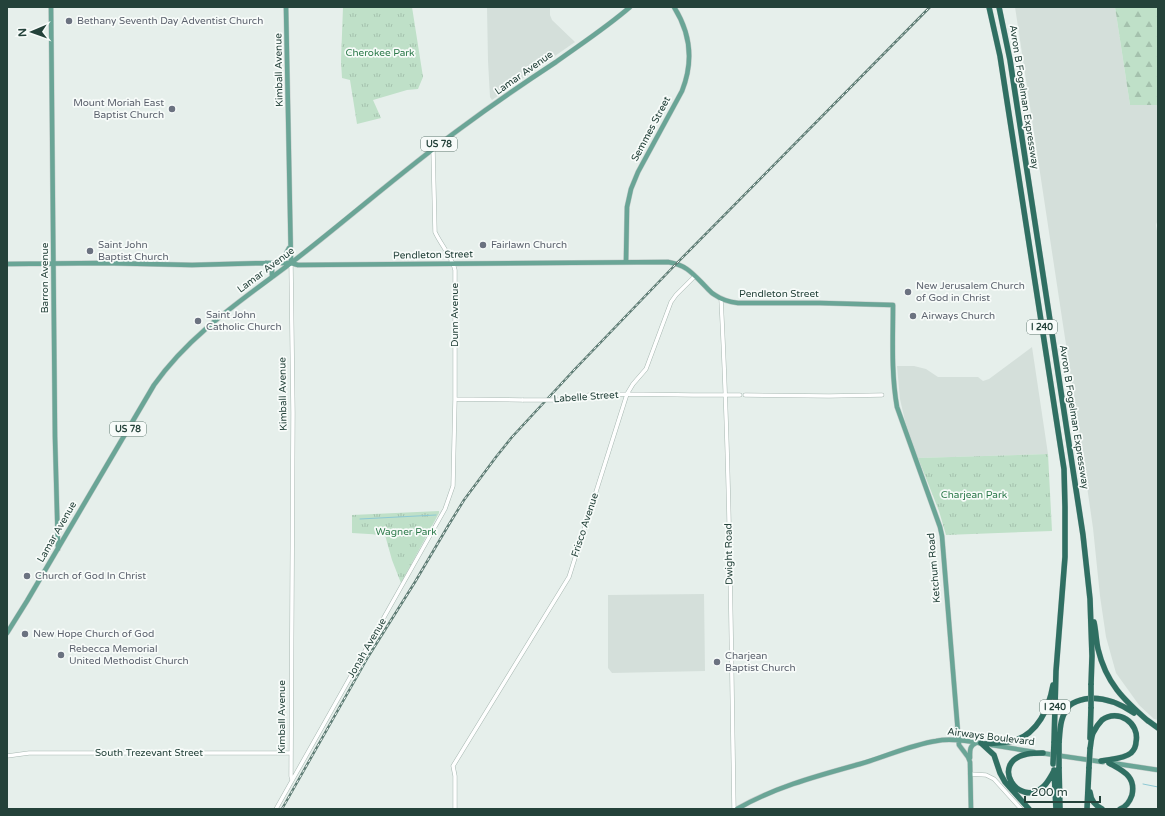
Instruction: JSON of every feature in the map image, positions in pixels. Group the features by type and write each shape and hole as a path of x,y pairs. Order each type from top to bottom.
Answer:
{"highway":[{"name":"Avron B Fogelman Expressway","path":"988,7 1000,56 1064,469 1065,557 1056,671 1056,766 1054,771 1056,809"},
{"name":"Avron B Fogelman Expressway","path":"999,7 1010,60 1083,535 1090,599 1092,656 1087,809"},
{"path":"1090,599 1098,650 1105,669 1118,692 1129,704 1158,728"},
{"path":"981,743 1012,741 1020,738 1032,729 1046,710 1056,671"},
{"path":"1056,743 1063,716 1070,705 1079,700 1094,698 1110,701 1125,707 1150,722"},
{"path":"1090,749 1093,734 1101,721 1109,717 1116,716 1127,719 1131,723 1138,734 1135,747 1131,753 1125,757 1101,761"},
{"path":"981,743 994,755 1000,773 1005,782 1029,809"},
{"path":"1043,753 1027,754 1013,760 1008,771 1010,781 1016,788 1024,793 1033,792 1045,786 1054,771"},
{"path":"1109,763 1126,773 1132,780 1133,789 1131,799 1124,808 1120,809"},
{"path":"1056,766 1060,809"},
{"path":"1088,777 1091,798 1095,805 1102,809"}],"main road":[{"name":"Barron Avenue","path":"51,7 55,448 58,549"},
{"name":"Kimball Avenue","path":"286,7 290,263"},
{"name":"Lamar Avenue","path":"7,633 154,385 180,352 204,330 433,149 489,107 602,29 630,7"},
{"name":"Semmes Street","path":"626,262 627,207 631,189 638,172 682,91 686,79 689,62 687,34 682,19 674,7"},
{"path":"273,263 283,259 290,244"},
{"name":"Pendleton Street","path":"7,264 105,263 192,265 290,263 298,265 668,262 675,263 686,268 713,294 721,299 738,303 893,305"},
{"path":"266,263 272,270 272,277"},
{"name":"Ketchum Road","path":"893,305 893,363 897,407 942,536 959,746 970,762"},
{"name":"Airways Boulevard","path":"737,809 754,799 779,788 837,769 860,764 930,742 942,740 981,743 1158,770"},
{"path":"971,809 970,749 972,746 981,743"}],"street":[{"name":"Dunn Avenue","path":"433,149 435,232 455,270 453,486"},
{"name":"Kimball Avenue","path":"290,263 293,413 292,780"},
{"name":"Frisco Avenue","path":"455,809 455,776 453,766 569,577 628,394 633,384 646,369 671,302 695,276"},
{"name":"Dwight Road","path":"721,299 726,395 734,809"},
{"name":"Labelle Street","path":"455,399 559,400 589,395 628,394 882,396"},
{"name":"Jonah Avenue","path":"276,809 445,509 453,486"},
{"name":"South Trezevant Street","path":"7,756 29,753 291,754"},
{"path":"970,774 986,775 994,779 1021,809"}],"shaded area":[{"path":"487,7 550,7 550,15 552,20 575,42 492,100 490,97 488,61"},
{"path":"1015,7 1115,7 1130,105 1158,105 1158,219 1156,225 1158,237 1158,720 1154,719 1139,705 1116,673 1106,637 1093,528 1078,424"},
{"path":"1032,347 1048,454 918,458 905,421 900,399 897,366 914,366 926,369 938,377 978,377 983,381 989,379"},
{"path":"704,594 705,671 612,673 608,668 608,595"}],"green space":[{"name":"Cherokee Park","path":"343,7 412,7 423,77 418,89 407,90 373,100 381,118 357,124 350,80 342,78 341,61"},
{"path":"1115,7 1158,7 1158,105 1130,105"},
{"name":"Charjean Park","path":"1048,454 1052,531 946,535 939,511 918,458"},
{"name":"Wagner Park","path":"439,511 401,583 392,560 385,535 352,533 352,515"}],"waterway":[{"path":"360,519 436,515"},
{"path":"1143,784 1158,787"}],"railway":[{"path":"282,809 368,657 464,500 512,437 677,263 930,7"}],"place":[{"name":"Bethany Seventh Day Adventist Church","path":"69,21"},
{"name":"Mount Moriah East Baptist Church","path":"172,109"},
{"name":"Fairlawn Church","path":"483,245"},
{"name":"Saint John Baptist Church","path":"90,251"},
{"name":"New Jerusalem Church of God in Christ","path":"908,292"},
{"name":"Airways Church","path":"913,316"},
{"name":"Saint John Catholic Church","path":"198,321"},
{"name":"Church of God In Christ","path":"27,576"},
{"name":"New Hope Church of God","path":"25,634"},
{"name":"Rebecca Memorial United Methodist Church","path":"61,655"},
{"name":"Charjean Baptist Church","path":"717,662"}]}
